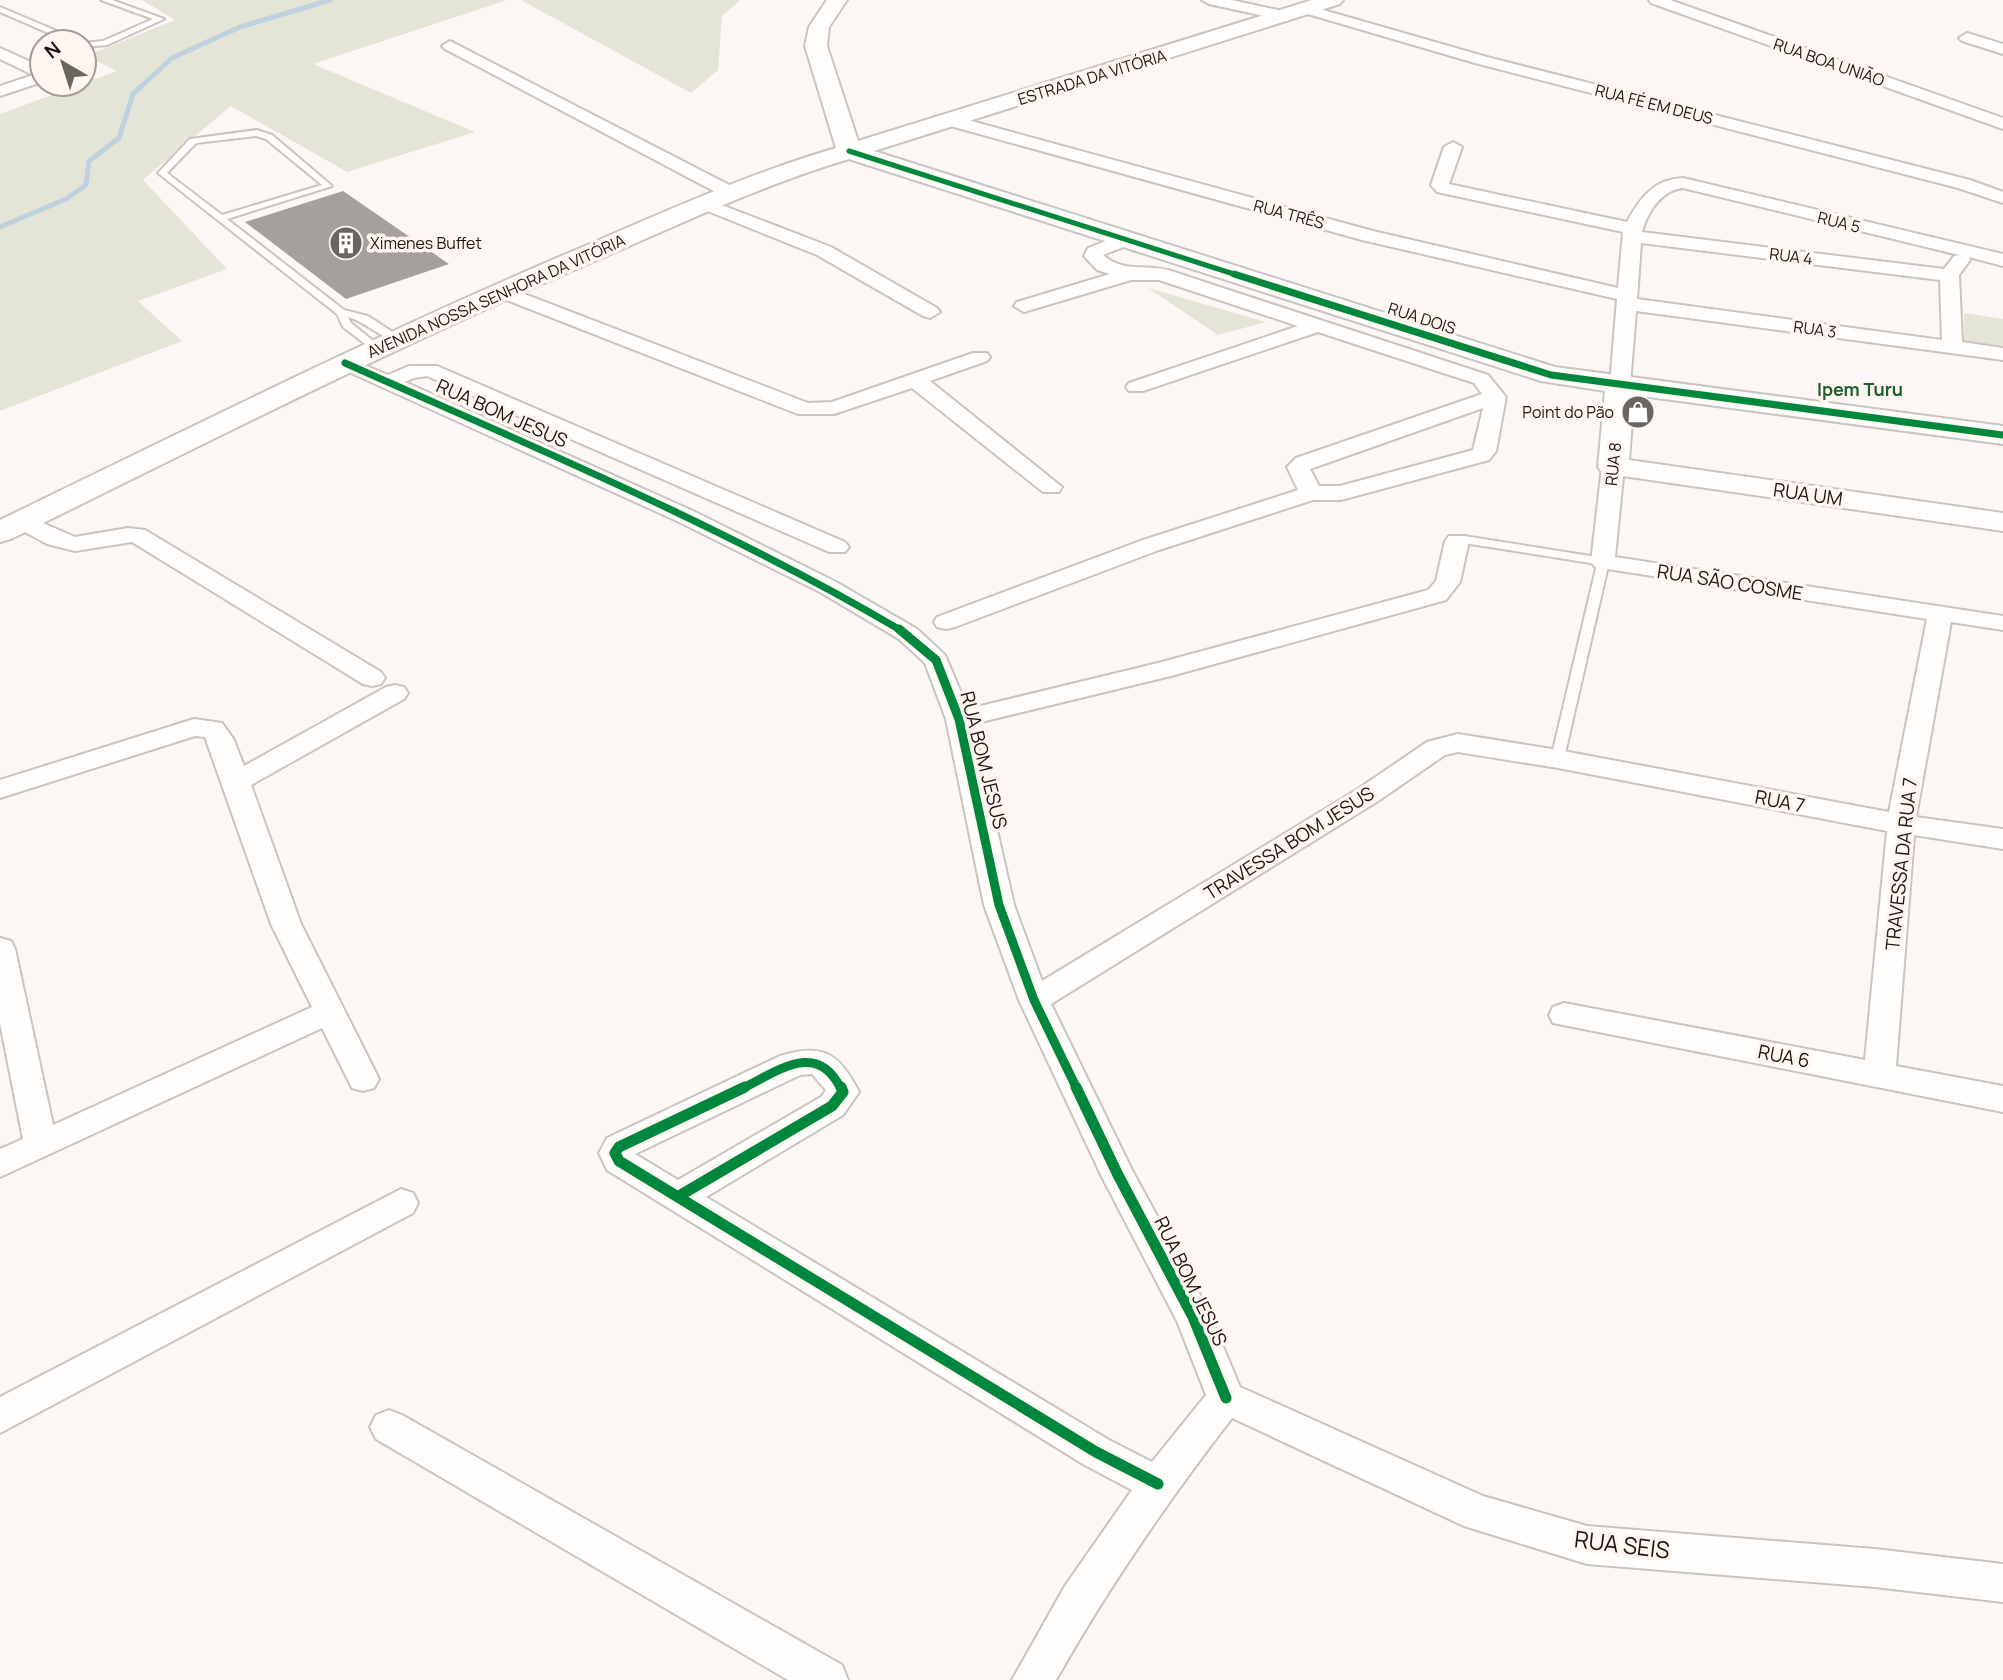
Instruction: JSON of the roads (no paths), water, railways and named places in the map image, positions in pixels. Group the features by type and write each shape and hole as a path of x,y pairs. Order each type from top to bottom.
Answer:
{"main road":[{"path":"837,0 819,27 816,46 848,144"},
{"name":"ESTRADA DA VITÓRIA","path":"848,144 878,143 953,121 1333,0"},
{"name":"AVENIDA NOSSA SENHORA DA VITÓRIA","path":"11,526 345,363 501,291 848,144"},
{"name":"RUA DOIS","path":"848,144 1551,375 2003,435"},
{"name":"RUA 8","path":"1613,467 1620,385"},
{"name":"RUA UM","path":"1613,467 2003,522"}],"street":[{"name":"RUA FÉ EM DEUS","path":"1209,0 1297,12 1964,184 2003,198"},
{"name":"RUA BOA UNIÃO","path":"1656,0 2003,124"},
{"path":"1967,38 2003,49"},
{"path":"450,46 731,194"},
{"path":"0,53 28,68"},
{"path":"0,90 28,80"},
{"name":"RUA TRÊS","path":"953,121 1369,236 1628,300"},
{"name":"RUA 4","path":"1453,147 1440,186 1443,188 1633,233 1949,275"},
{"name":"RUA 8","path":"1620,385 1633,233 1643,208 1655,193 1675,183"},
{"name":"RUA 5","path":"1675,183 2003,260"},
{"path":"706,204 824,251 930,312"},
{"path":"1130,274 1122,266 1124,259 1142,242"},
{"path":"947,622 1151,545 1311,493 1341,493 1481,455 1485,451 1495,397 1490,386 1481,379 1169,275 1130,274 1104,266 1093,256 1100,249 1142,242"},
{"path":"1952,347 1949,275 1966,253"},
{"path":"1024,306 1130,274"},
{"path":"501,291 806,409 834,408 980,358"},
{"name":"RUA 3","path":"1628,300 2003,354"},
{"path":"1136,387 1320,325"},
{"name":"RUA BOM JESUS","path":"345,363 697,522 828,587 908,634 936,660 959,719 999,905 1034,1000 1118,1175 1193,1317 1226,1398"},
{"path":"390,382 409,372 430,370 838,547"},
{"path":"915,380 1051,487"},
{"path":"1311,493 1299,472 1298,467 1304,463 1495,397"},
{"name":"RUA 8","path":"1603,562 1613,467"},
{"path":"11,526 65,543 88,543 122,534 137,535 372,678"},
{"name":"RUA BOM JESUS","path":"959,719 1162,670 1437,595 1448,583 1457,541"},
{"name":"RUA SÃO COSME","path":"1603,562 2003,623"},
{"name":"TRAVESSA DA RUA 7","path":"1880,1074 1901,824 1940,613"},
{"path":"236,782 395,693"},
{"path":"0,789 194,727 213,729 221,740 286,924 363,1079"},
{"name":"TRAVESSA BOM JESUS","path":"1034,1000 1368,795 1436,748 1458,743 1558,759"},
{"name":"RUA 7","path":"1558,759 1901,824 2003,839"},
{"path":"0,949 41,1145"},
{"path":"0,1164 330,1012"},
{"name":"RUA 6","path":"1564,1015 2003,1099"},
{"path":"679,1196 832,1106 844,1092 835,1076 821,1062 805,1060 619,1147 615,1153 619,1161 1096,1452 1158,1484"},
{"path":"0,1416 401,1203"},
{"path":"1033,1680 1079,1600 1158,1484 1226,1398"},
{"name":"RUA SEIS","path":"1226,1398 1478,1513 1587,1545 1875,1568 2003,1583"},
{"path":"388,1427 827,1680"}],"lane":[{"path":"98,44 160,19 105,0"},
{"path":"0,9 43,28"},
{"path":"222,218 328,186 269,137 243,133 202,138 187,146 162,173 341,312 364,318 386,344"},
{"path":"341,312 347,325 386,344"},
{"name":"RUA SÃO COSME","path":"1457,541 1464,539 1603,562"},
{"name":"RUA 8","path":"1558,759 1603,562"}],"waterway":[{"path":"0,227 66,199 86,185 89,161 119,138 133,94 172,58 240,27 330,0"}],"place":[{"name":"Ximenes Buffet","path":"346,243"},
{"name":"Point do Pão","path":"1638,412"}],"district":[{"name":"Ipem Turu","path":"1860,390"}]}
